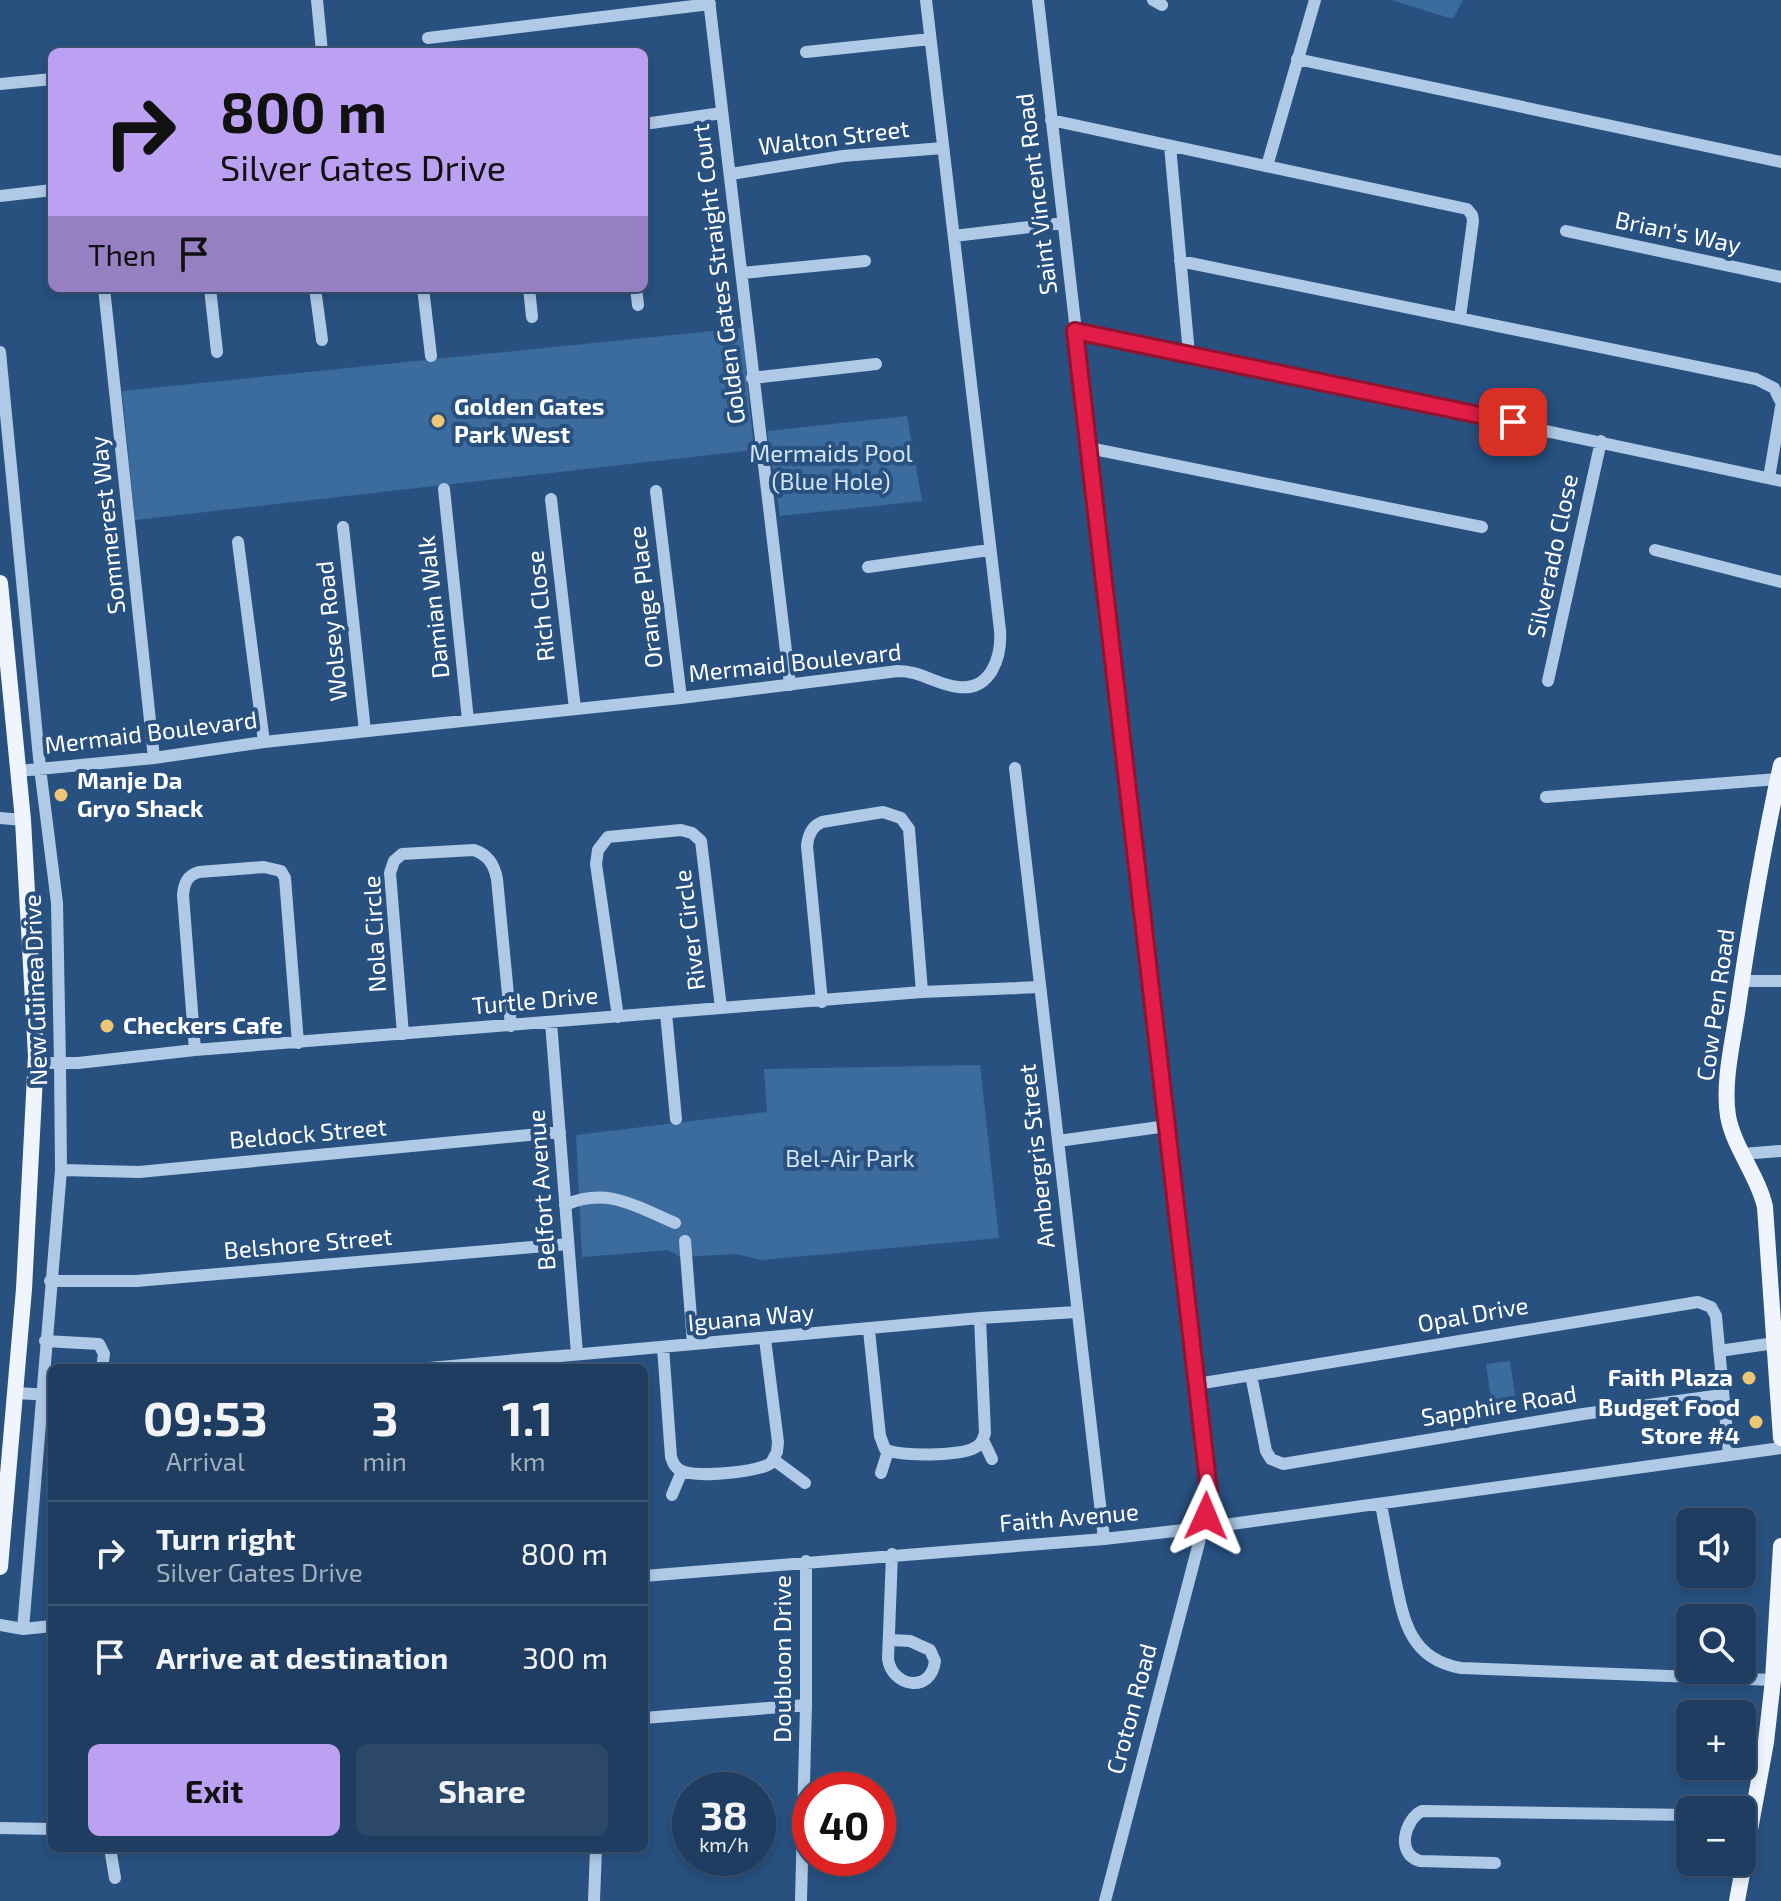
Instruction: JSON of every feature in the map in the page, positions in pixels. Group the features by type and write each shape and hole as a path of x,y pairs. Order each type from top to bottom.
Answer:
{"main road":[{"path":"0,583 23,820 36,1063 24,1289 0,1567"},
{"name":"Cow Pen Road","path":"1780,772 1742,981 1727,1100 1730,1126 1763,1199 1775,1251 1775,1343 1781,1438"},
{"path":"1752,1796 1778,1650 1781,1546"},
{"path":"1737,1901 1740,1876"}],"street":[{"path":"317,0 322,48"},
{"name":"Mermaid Boulevard","path":"18,771 154,758 264,742 681,698 898,671 914,672 962,688 982,682 996,664 1001,639 926,0"},
{"name":"Saint Vincent Road","path":"1038,0 1209,1491 1203,1528"},
{"path":"1267,166 1315,0"},
{"path":"428,38 710,2"},
{"name":"Golden Gates Straight Court","path":"710,2 790,685"},
{"path":"806,52 930,39"},
{"path":"1297,59 1781,162"},
{"path":"0,84 48,79"},
{"path":"648,123 722,113"},
{"path":"1051,120 1469,211 1473,221 1460,317"},
{"path":"1170,146 1189,354"},
{"name":"Walton Street","path":"731,174 843,156 943,148"},
{"path":"0,196 48,190"},
{"path":"954,236 1063,223"},
{"name":"Brian's Way","path":"1566,231 1781,277"},
{"path":"742,273 865,261"},
{"path":"1075,331 1775,480 1781,404 1774,388 1756,379 1180,261"},
{"name":"Sommerest Way","path":"104,292 154,758"},
{"path":"210,292 217,352"},
{"path":"316,292 322,340"},
{"path":"423,292 431,356"},
{"path":"529,292 532,317"},
{"path":"636,292 638,305"},
{"name":"New Guinea Drive","path":"0,352 40,768 57,903 60,1064 61,1170 45,1341 46,1395 23,1629"},
{"path":"752,378 876,364"},
{"name":"Silverado Close","path":"1548,681 1601,441"},
{"path":"1089,448 1482,527"},
{"name":"Damian Walk","path":"444,489 468,720"},
{"name":"Orange Place","path":"656,491 681,698"},
{"name":"Rich Close","path":"551,499 575,709"},
{"name":"Wolsey Road","path":"343,527 365,731"},
{"path":"238,542 264,742"},
{"path":"868,567 989,550"},
{"path":"1655,550 1781,582"},
{"name":"Ambergris Street","path":"1015,768 1104,1539"},
{"path":"1546,797 1780,772"},
{"path":"822,1002 807,846 809,835 822,822 883,812 901,818 909,829 922,992"},
{"path":"0,818 23,820"},
{"name":"River Circle","path":"618,1017 596,855 608,837 660,832 689,832 699,838 702,845 721,1008"},
{"name":"Nola Circle","path":"403,1034 390,871 398,857 404,854 474,850 485,855 491,863 497,879 511,1026"},
{"path":"195,1050 184,888 194,873 264,867 281,871 285,878 298,1043"},
{"path":"1742,981 1781,981"},
{"name":"Turtle Drive","path":"36,1063 60,1064 195,1050 922,992 1039,987"},
{"path":"666,1013 676,1119"},
{"name":"Belfort Avenue","path":"551,1022 577,1354"},
{"path":"1058,1141 1167,1126"},
{"name":"Beldock Street","path":"61,1170 139,1172 560,1132"},
{"path":"1742,1154 1781,1151"},
{"path":"565,1205 596,1195 614,1198 675,1223"},
{"path":"685,1241 693,1344"},
{"name":"Belshore Street","path":"50,1281 136,1281 568,1244"},
{"name":"Opal Drive","path":"1197,1384 1692,1301 1705,1304 1715,1313 1719,1351"},
{"name":"Iguana Way","path":"509,1364 559,1362 577,1354 1076,1312"},
{"path":"980,1318 983,1440 992,1459"},
{"path":"869,1330 881,1441 888,1451 898,1454 966,1452 983,1440"},
{"path":"663,1347 674,1465 682,1471 693,1473 757,1470 767,1467 774,1460 778,1442 765,1339"},
{"path":"45,1341 99,1344 104,1354 103,1364"},
{"path":"1729,1455 1719,1351 1775,1343"},
{"name":"Sapphire Road","path":"1251,1375 1266,1451 1271,1459 1283,1464 1583,1414 1722,1395"},
{"path":"15,1393 46,1395"},
{"name":"Faith Avenue","path":"648,1576 1104,1539 1203,1528 1781,1448"},
{"path":"881,1473 888,1451"},
{"path":"774,1460 805,1483"},
{"path":"672,1495 682,1471"},
{"path":"1381,1504 1406,1624 1416,1643 1441,1662 1461,1668 1773,1680"},
{"name":"Croton Road","path":"1105,1901 1203,1528"},
{"path":"890,1640 892,1554"},
{"name":"Doubloon Drive","path":"801,1901 806,1561"},
{"path":"0,1625 23,1629 48,1626"},
{"path":"648,1718 806,1705"},
{"path":"1495,1863 1420,1861 1411,1858 1406,1851 1406,1840 1414,1816 1422,1811 1676,1815"},
{"path":"0,1828 48,1829"},
{"path":"111,1852 115,1878"},
{"path":"594,1901 596,1852"}],"green space":[{"path":"1391,0 1463,0 1453,19"},
{"name":"Golden Gates Park West","path":"742,328 754,450 135,520 122,391"},
{"name":"Mermaids Pool (Blue Hole)","path":"907,416 922,501 780,516 767,431"},
{"name":"Bel-Air Park","path":"980,1065 999,1238 761,1260 736,1254 680,1257 668,1250 582,1257 576,1135 767,1112 764,1069"},
{"path":"1510,1361 1516,1402 1492,1406 1486,1364"}],"place":[{"name":"Golden Gates Park West","path":"438,421"},
{"name":"Manje Da Gryo Shack","path":"61,795"},
{"name":"Checkers Cafe","path":"107,1026"},
{"name":"Faith Plaza","path":"1749,1378"},
{"name":"Budget Food Store #4","path":"1756,1422"}],"route":[{"path":"1206,1516 1209,1491 1075,331 1513,422"}]}
